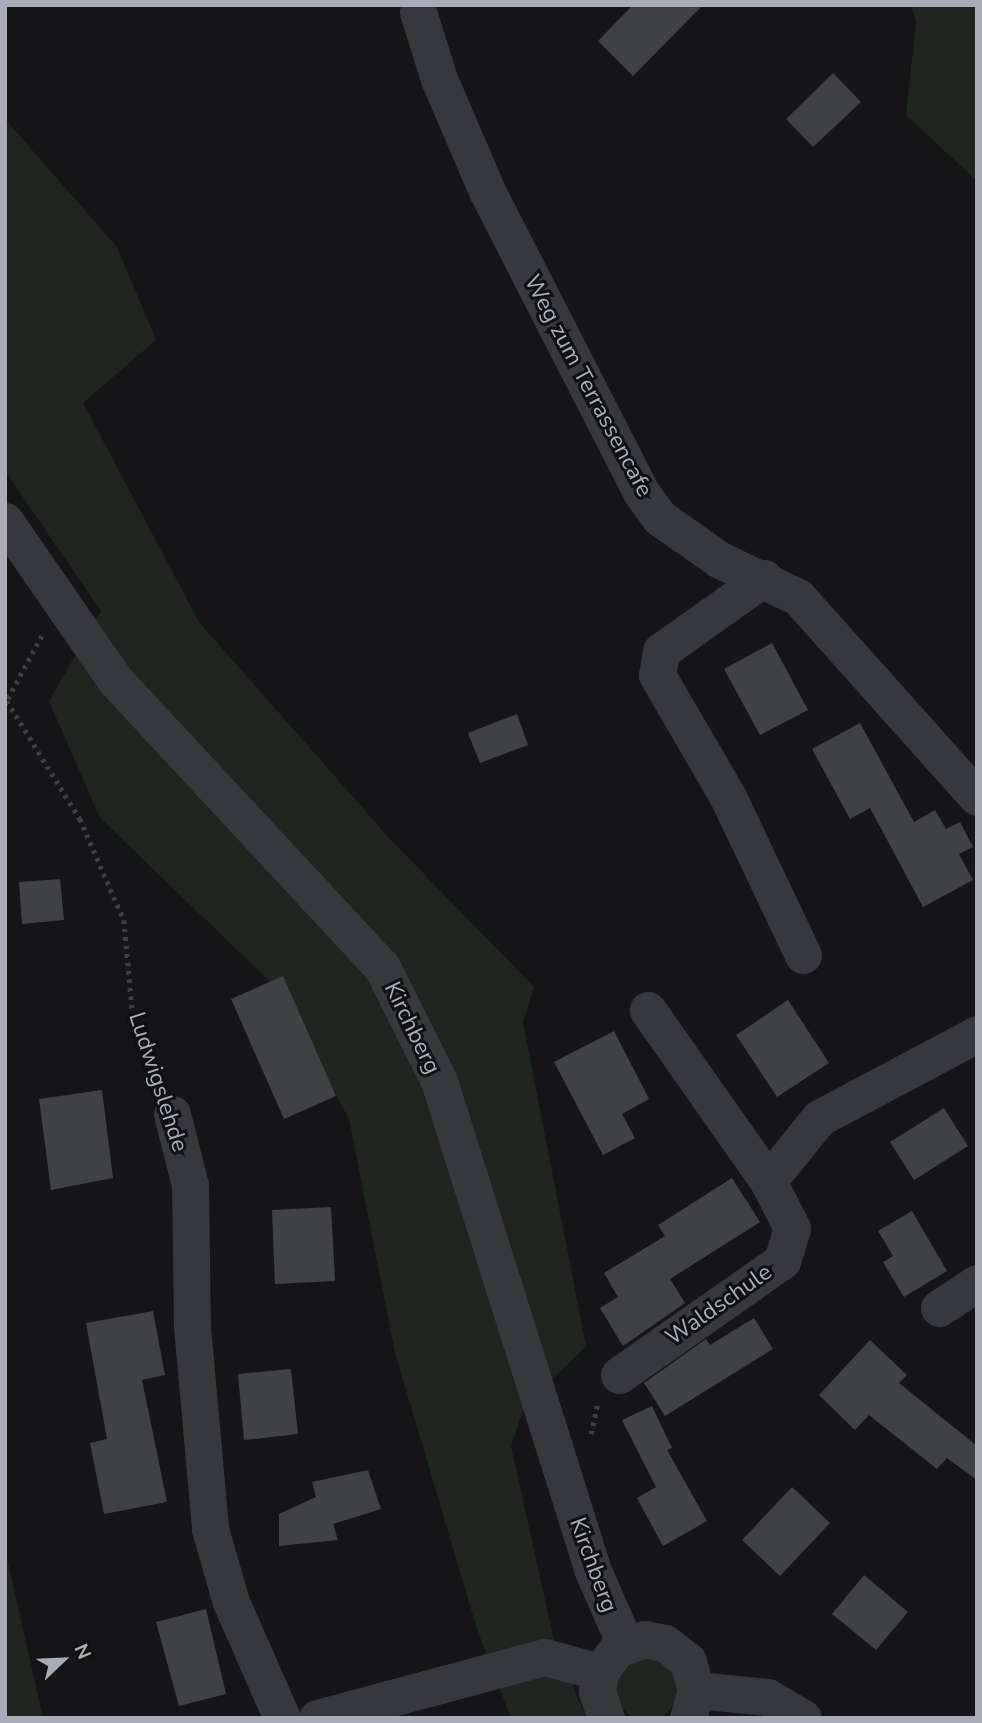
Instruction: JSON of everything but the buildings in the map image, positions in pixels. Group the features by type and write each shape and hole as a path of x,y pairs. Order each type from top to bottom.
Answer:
{"street":[{"name":"Weg zum Terrassencafe","path":"418,12 439,79 487,191 641,492 660,518 720,560 764,578 798,597 977,797"},
{"name":"Kirchberg","path":"5,522 115,680 382,967 439,1081 593,1571 625,1644"},
{"path":"764,578 661,651 657,675 728,797 803,955"},
{"name":"Waldschule","path":"618,1375 782,1261 792,1227 768,1181 648,1010"},
{"path":"768,1181 819,1118 977,1034"},
{"name":"Ludwigslehde","path":"172,1114 190,1185 192,1326 210,1529 231,1602 282,1718"},
{"path":"939,1308 977,1283"},
{"path":"606,1718 597,1692 600,1672 610,1656 625,1644 655,1640 674,1647 688,1661 692,1704 768,1697 803,1718"},
{"path":"317,1718 545,1657 600,1672"}],"path":[{"name":"Ludwigslehde","path":"60,601 7,701 80,819 124,920 133,1017 172,1114"}],"shaded area":[{"path":"911,5 977,5 977,181 906,115 916,21"},
{"path":"5,119 117,247 156,340 83,403 199,622 390,839 534,987 523,1022 586,1346 524,1407 511,1446 554,1640 586,1718 511,1718 477,1629 395,1353 349,1119 282,993 100,818 49,701 101,611 5,471"},
{"path":"5,1549 43,1718 5,1718"},
{"path":"641,1658 653,1658 669,1667 676,1677 676,1701 669,1711 653,1720 641,1720 630,1715 621,1706 616,1695 616,1683 621,1672 630,1663"}]}
